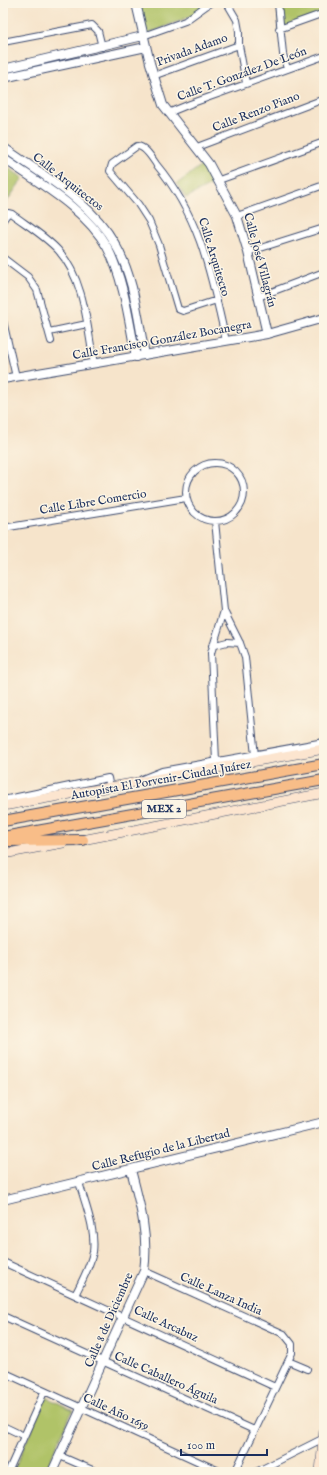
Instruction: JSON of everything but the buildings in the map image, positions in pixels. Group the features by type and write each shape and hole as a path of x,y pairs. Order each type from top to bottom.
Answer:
{"highway":[{"name":"Autopista El Porvenir-Ciudad Juárez","path":"3,821 324,764"},
{"name":"MEX 2","path":"3,837 324,780"},
{"path":"3,841 83,840"}],"main road":[{"path":"3,806 109,783 133,784 232,762 324,749"},
{"path":"3,854 324,793"},
{"path":"320,1472 324,1435"}],"street":[{"name":"Calle José Villagrán","path":"136,3 158,95 168,113 197,147 219,180 237,216 248,252 266,334"},
{"path":"3,69 102,47 143,36 185,21 210,3"},
{"path":"227,3 237,20 239,45 246,83"},
{"path":"278,3 279,30 283,54 288,69"},
{"path":"279,30 324,13"},
{"path":"3,42 92,25 98,31 102,47"},
{"name":"Privada Adamo","path":"153,76 239,45"},
{"path":"3,78 146,47"},
{"name":"Calle T. González De León","path":"168,113 246,83 324,56"},
{"name":"Calle Renzo Piano","path":"197,147 324,99"},
{"path":"219,180 324,142"},
{"name":"Calle Arquitecto","path":"217,300 182,311 178,308 159,245 148,222 138,204 111,173 109,168 112,164 135,147 141,146 163,172 182,200 196,227 217,300 226,341"},
{"name":"Calle Arquitectos","path":"3,147 9,158 84,218 107,248 121,289 136,357"},
{"name":"Calle Arquitectos","path":"9,158 88,209 116,244 129,279 145,355"},
{"path":"237,216 324,185"},
{"path":"3,220 8,214 12,214 50,242 66,260 78,285 94,364"},
{"path":"248,252 324,228"},
{"path":"107,248 116,244"},
{"path":"3,258 33,283 37,290 51,341"},
{"path":"258,297 324,272"},
{"name":"Calle Francisco González Bocanegra","path":"3,379 266,334 324,318"},
{"path":"3,320 16,377"},
{"path":"49,332 87,324"},
{"path":"218,463 233,470 240,478 243,487 242,503 233,515 225,520 215,522 206,520 197,515 190,508 186,498 186,488 189,479 199,468 208,464 218,463"},
{"name":"Calle Libre Comercio","path":"3,528 186,498"},
{"path":"215,522 224,611 240,643 246,667 255,758 324,742"},
{"path":"216,761 211,670 212,646 224,611"},
{"path":"212,646 227,642 240,643"},
{"path":"133,784 162,771 216,761 232,762"},
{"path":"3,800 109,783"},
{"name":"Calle Refugio de la Libertad","path":"3,1200 132,1170 324,1122"},
{"name":"Calle 8 de Diciembre","path":"52,1472 144,1271 145,1230 132,1170"},
{"path":"75,1295 88,1267 93,1251 92,1230 79,1182"},
{"name":"Calle Arcabuz","path":"3,1262 275,1387"},
{"name":"Calle Lanza India","path":"144,1271 284,1334 289,1338 293,1348 288,1361"},
{"name":"Calle Caballero Águila","path":"3,1316 254,1430"},
{"path":"236,1472 254,1430 288,1361 307,1369"},
{"name":"Calle Año 1659","path":"3,1372 221,1472"},
{"path":"8,1472 44,1392"},
{"path":"3,1426 24,1436"},
{"path":"256,1472 324,1435"},
{"path":"60,1456 97,1472"}],"green space":[{"path":"136,3 210,3 196,14 143,36"},
{"path":"278,3 324,3 324,13 279,29"},
{"path":"3,164 23,178 3,207"},
{"path":"203,164 214,183 186,198 177,184"},
{"path":"46,1397 73,1410 45,1472 13,1472"}]}
